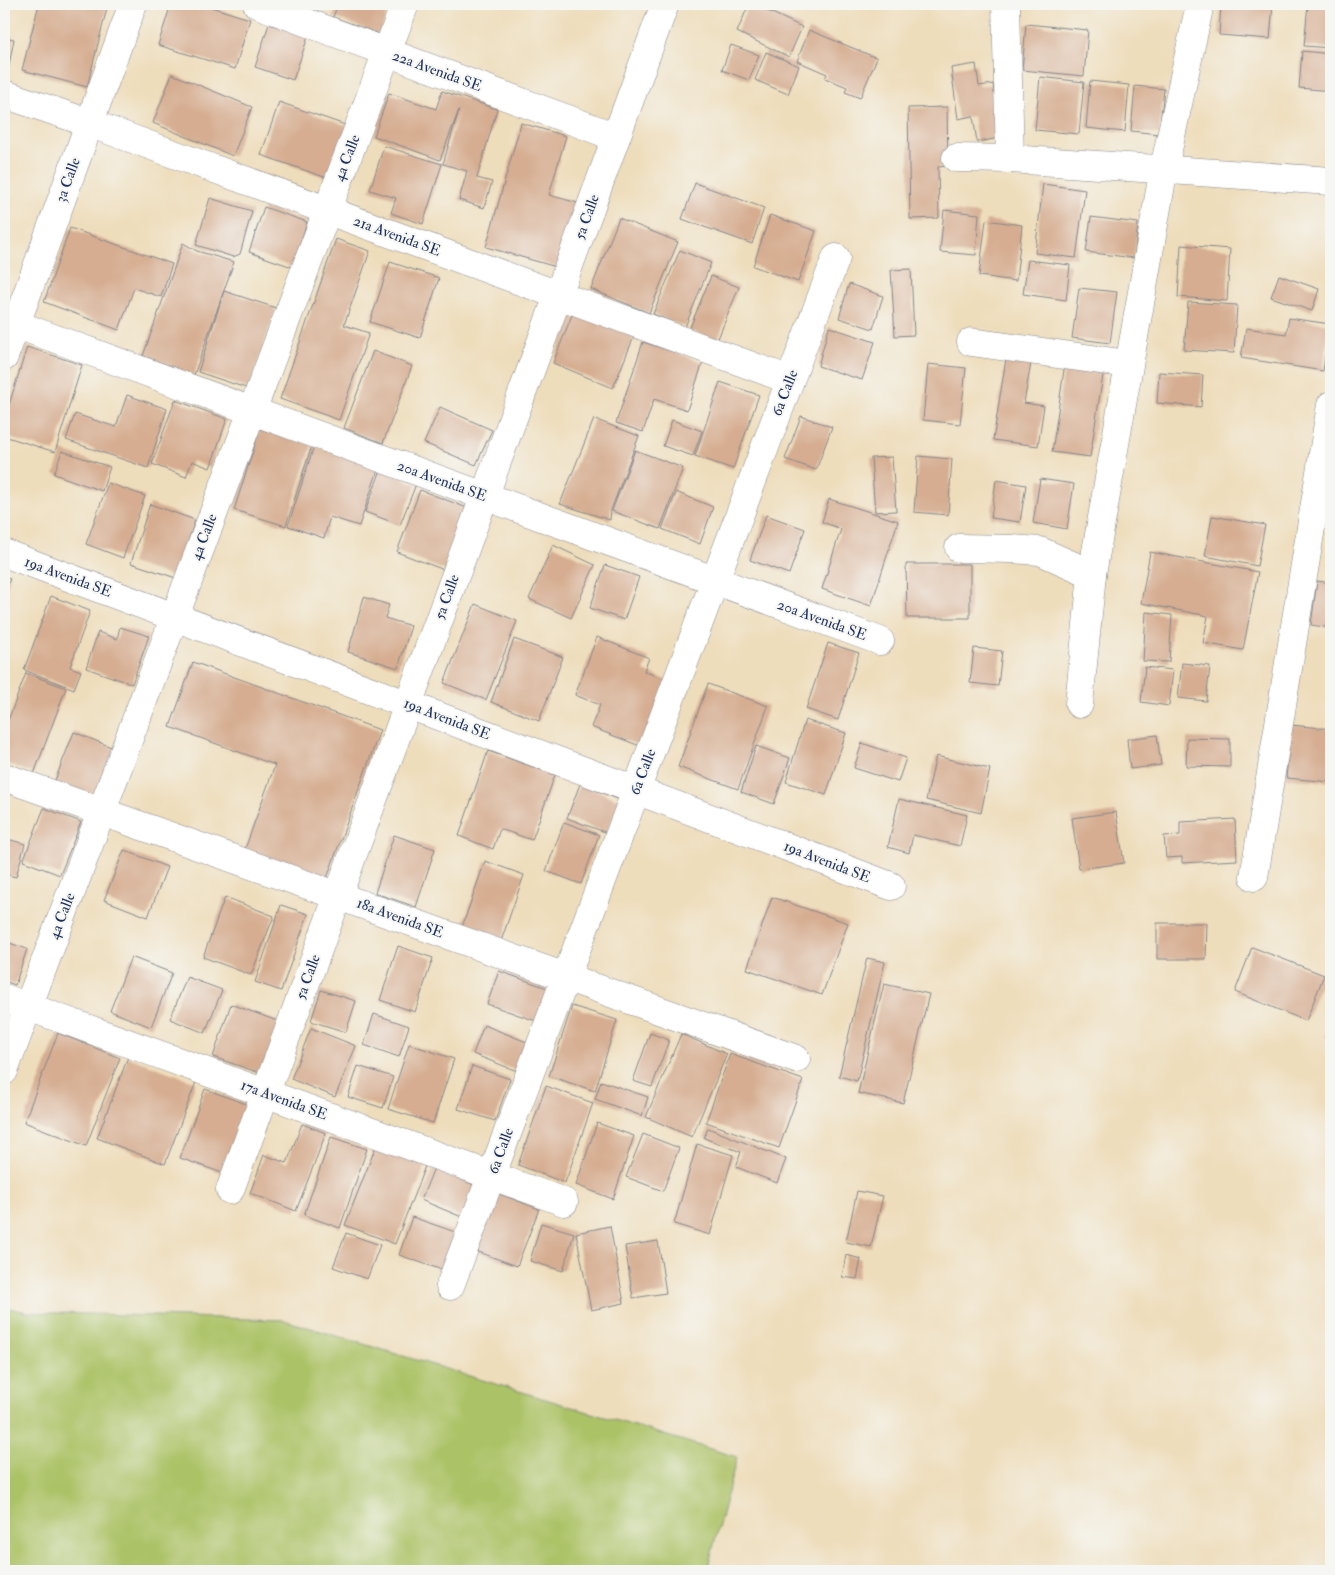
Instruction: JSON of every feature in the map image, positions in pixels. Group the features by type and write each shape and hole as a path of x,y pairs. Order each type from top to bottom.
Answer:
{"street":[{"name":"3a Calle","path":"4,357 10,322 89,123 133,4"},
{"name":"22a Avenida SE","path":"257,4 616,138"},
{"name":"4a Calle","path":"4,1071 16,1003 101,811 405,4"},
{"name":"5a Calle","path":"230,1190 665,4"},
{"path":"1006,4 1010,159"},
{"path":"1079,704 1092,574 1128,364 1164,168 1200,4"},
{"name":"21a Avenida SE","path":"4,94 89,123 790,380"},
{"path":"956,158 1010,159 1164,168 1331,181"},
{"name":"6a Calle","path":"450,1286 836,258"},
{"name":"20a Avenida SE","path":"10,322 880,641"},
{"path":"970,342 1128,364"},
{"path":"1254,877 1331,405"},
{"path":"959,548 1011,548 1040,551 1092,574"},
{"name":"19a Avenida SE","path":"4,552 891,886"},
{"name":"18a Avenida SE","path":"4,776 796,1059"},
{"name":"17a Avenida SE","path":"16,1003 564,1202"}],"green space":[{"path":"4,1307 26,1312 284,1320 737,1457 707,1571 4,1571"}],"building":[{"path":"39,4 108,4 87,87 22,70"},
{"path":"171,4 201,4 250,19 235,69 158,45"},
{"path":"338,4 390,4 380,34 333,17"},
{"path":"749,4 753,4 802,27 789,57 737,32"},
{"path":"1221,4 1273,4 1270,39 1219,35"},
{"path":"1308,4 1331,6 1331,48 1304,46"},
{"path":"269,24 308,37 293,80 255,67"},
{"path":"1026,24 1088,30 1084,76 1022,70"},
{"path":"809,30 877,58 860,98 845,92 847,87 825,78 827,74 797,61"},
{"path":"4,37 14,39 7,76 4,75"},
{"path":"731,45 759,55 749,80 722,70"},
{"path":"1302,51 1331,54 1331,91 1299,88"},
{"path":"766,52 799,66 788,94 755,80"},
{"path":"976,64 979,86 993,84 1000,138 977,142 973,116 958,119 951,68"},
{"path":"172,74 252,107 233,156 153,123"},
{"path":"1040,77 1084,82 1079,134 1035,130"},
{"path":"1090,81 1129,85 1125,132 1086,128"},
{"path":"1135,86 1164,89 1159,134 1131,131"},
{"path":"442,91 497,109 477,178 492,182 484,208 459,200 467,171 443,164 459,110 440,160 374,136 389,93 436,109"},
{"path":"279,102 348,126 330,179 261,155"},
{"path":"947,107 948,166 938,167 939,218 910,219 908,108"},
{"path":"521,123 566,136 549,195 578,203 560,268 486,247"},
{"path":"384,146 442,164 423,224 391,213 396,198 370,190"},
{"path":"695,183 764,208 752,244 682,219"},
{"path":"1043,184 1085,190 1076,258 1035,253"},
{"path":"210,198 252,211 240,254 233,257 196,245"},
{"path":"264,207 307,222 292,267 249,252"},
{"path":"944,210 979,214 976,255 940,252"},
{"path":"770,215 816,231 798,282 753,266"},
{"path":"1091,217 1138,223 1134,258 1086,252"},
{"path":"619,218 678,242 649,313 591,289"},
{"path":"986,220 1022,225 1016,281 979,276"},
{"path":"70,228 172,264 161,297 134,288 119,330 44,302"},
{"path":"336,239 370,251 344,325 369,333 339,420 280,399"},
{"path":"183,243 197,251 234,262 194,375 143,356"},
{"path":"1181,245 1230,249 1227,301 1178,297"},
{"path":"680,250 711,263 685,327 653,314"},
{"path":"1028,260 1070,265 1066,300 1023,294"},
{"path":"390,262 439,278 420,338 370,322"},
{"path":"911,269 914,335 895,336 891,270"},
{"path":"1279,275 1319,289 1312,311 1271,297"},
{"path":"711,276 739,287 717,341 689,330"},
{"path":"849,284 883,296 873,329 839,318"},
{"path":"1079,288 1117,292 1110,343 1072,338"},
{"path":"224,291 276,308 249,389 198,372"},
{"path":"1188,302 1237,305 1234,353 1184,350"},
{"path":"574,310 635,334 613,388 553,363"},
{"path":"1289,318 1330,324 1323,371 1241,358 1246,328 1286,334"},
{"path":"829,327 875,342 862,380 818,366"},
{"path":"643,342 703,362 687,410 654,399 643,432 616,423"},
{"path":"27,347 82,365 55,452 4,436 4,421"},
{"path":"373,351 412,366 383,443 344,428"},
{"path":"1006,359 1031,363 1024,403 1044,406 1038,446 993,440"},
{"path":"1065,363 1104,369 1090,457 1052,452"},
{"path":"928,364 966,368 960,424 923,420"},
{"path":"1159,372 1203,375 1201,407 1157,403"},
{"path":"720,382 759,395 733,469 695,456"},
{"path":"127,395 167,409 148,468 66,440 75,414 116,427"},
{"path":"175,400 227,419 210,468 192,461 186,477 152,464"},
{"path":"440,407 492,430 476,465 424,443"},
{"path":"801,416 832,427 816,470 785,459"},
{"path":"594,419 639,436 611,510 610,520 560,504"},
{"path":"672,420 702,431 693,456 663,446"},
{"path":"260,429 312,445 286,526 234,510"},
{"path":"314,446 379,467 359,526 330,517 324,538 288,526"},
{"path":"635,450 683,468 660,529 612,511"},
{"path":"62,451 110,467 102,491 54,474"},
{"path":"918,456 952,459 948,515 914,512"},
{"path":"892,457 896,511 875,512 871,458"},
{"path":"381,470 416,484 400,525 365,512"},
{"path":"1040,479 1074,484 1067,529 1033,523"},
{"path":"996,480 1026,485 1020,522 991,518"},
{"path":"108,483 145,496 123,558 86,544"},
{"path":"420,490 470,509 447,571 397,552"},
{"path":"676,492 713,507 700,544 662,529"},
{"path":"829,499 898,521 871,606 822,589 841,529 822,522"},
{"path":"150,504 195,520 176,578 131,563"},
{"path":"766,515 805,529 789,574 750,560"},
{"path":"1212,516 1265,525 1257,566 1205,556"},
{"path":"1330,530 1331,550 1328,550"},
{"path":"553,545 595,565 571,618 529,599"},
{"path":"1150,552 1258,572 1243,650 1203,643 1208,616 1141,603"},
{"path":"906,564 970,564 970,618 907,618"},
{"path":"605,565 639,577 624,620 590,608"},
{"path":"4,577 10,579 4,595"},
{"path":"1317,581 1331,583 1331,628 1311,625"},
{"path":"51,596 90,611 70,667 81,671 74,689 24,670"},
{"path":"364,597 389,605 385,618 411,626 398,668 348,652"},
{"path":"475,604 517,621 486,700 444,683"},
{"path":"1146,612 1172,615 1169,662 1143,661"},
{"path":"120,627 149,636 132,684 86,668 98,632 117,639"},
{"path":"597,637 649,658 644,671 671,682 645,748 591,727 600,705 575,695"},
{"path":"514,639 563,657 539,721 491,702"},
{"path":"828,643 859,653 838,720 806,709"},
{"path":"974,648 1002,651 998,686 970,683"},
{"path":"193,662 380,730 327,878 245,849 275,765 170,727"},
{"path":"1182,663 1210,666 1206,701 1178,698"},
{"path":"1145,667 1173,670 1169,706 1141,702"},
{"path":"26,673 66,688 34,774 4,762 4,731"},
{"path":"708,684 768,706 738,789 678,767"},
{"path":"805,720 846,733 826,795 786,782"},
{"path":"1291,725 1331,729 1331,782 1286,778"},
{"path":"74,732 116,749 97,799 54,783"},
{"path":"1157,735 1161,765 1130,769 1127,739"},
{"path":"1187,738 1230,739 1230,767 1186,766"},
{"path":"862,743 906,758 898,782 854,768"},
{"path":"756,746 790,758 774,804 741,792"},
{"path":"488,751 555,775 532,840 500,829 493,849 459,836"},
{"path":"936,756 990,769 981,813 926,800"},
{"path":"580,784 620,800 607,833 567,818"},
{"path":"899,799 967,815 960,846 913,835 909,853 888,847"},
{"path":"44,808 81,822 60,875 23,861"},
{"path":"1116,812 1124,863 1079,869 1072,818"},
{"path":"1235,819 1237,860 1182,863 1182,857 1166,858 1164,836 1180,835 1180,822"},
{"path":"564,822 599,835 581,884 546,871"},
{"path":"394,835 435,849 416,907 375,893"},
{"path":"4,838 25,844 16,877 4,874"},
{"path":"124,850 167,867 148,917 104,900"},
{"path":"485,861 524,875 500,944 461,930"},
{"path":"225,897 274,916 251,975 203,957"},
{"path":"772,897 848,923 822,995 747,969"},
{"path":"281,905 308,914 281,991 255,982"},
{"path":"1157,923 1207,923 1206,959 1157,959"},
{"path":"4,941 27,949 15,985 4,981"},
{"path":"398,946 433,958 415,1012 380,1000"},
{"path":"1252,947 1324,975 1306,1021 1235,992"},
{"path":"131,957 172,973 151,1027 110,1011"},
{"path":"867,958 885,962 857,1081 839,1076"},
{"path":"499,971 550,989 539,1022 487,1004"},
{"path":"187,977 222,990 205,1033 170,1019"},
{"path":"884,984 929,994 903,1103 858,1093"},
{"path":"321,990 356,1001 346,1032 311,1021"},
{"path":"231,1004 280,1022 263,1074 213,1057"},
{"path":"572,1006 617,1020 595,1091 549,1076"},
{"path":"374,1014 409,1026 399,1057 364,1045"},
{"path":"1331,1020 1331,1039 1325,1037"},
{"path":"484,1025 527,1042 517,1071 473,1054"},
{"path":"311,1028 356,1046 335,1097 291,1079"},
{"path":"58,1033 120,1058 86,1146 24,1122"},
{"path":"650,1033 669,1040 652,1087 633,1081"},
{"path":"681,1034 727,1054 692,1137 646,1117"},
{"path":"409,1044 454,1059 433,1123 388,1109"},
{"path":"730,1054 803,1080 779,1148 706,1122"},
{"path":"128,1057 196,1082 165,1164 97,1138"},
{"path":"358,1066 393,1077 383,1108 348,1097"},
{"path":"472,1066 510,1079 495,1121 458,1109"},
{"path":"601,1081 648,1097 642,1116 595,1099"},
{"path":"546,1086 593,1103 565,1183 518,1165"},
{"path":"205,1089 249,1105 225,1174 180,1158"},
{"path":"597,1123 634,1136 613,1199 576,1185"},
{"path":"302,1124 326,1133 296,1211 250,1193 264,1155 287,1163"},
{"path":"708,1128 786,1159 777,1183 736,1167 741,1152 704,1138"},
{"path":"643,1134 679,1148 663,1191 626,1177"},
{"path":"331,1137 367,1149 340,1228 304,1215"},
{"path":"378,1141 427,1161 395,1244 345,1225"},
{"path":"697,1144 733,1155 710,1235 674,1224"},
{"path":"434,1168 481,1188 469,1220 421,1200"},
{"path":"857,1191 883,1196 871,1247 846,1242"},
{"path":"494,1192 539,1209 517,1266 473,1250"},
{"path":"412,1217 464,1235 451,1273 399,1255"},
{"path":"541,1223 574,1233 563,1271 530,1261"},
{"path":"610,1226 624,1303 591,1310 576,1233"},
{"path":"346,1233 380,1245 367,1279 333,1267"},
{"path":"658,1241 666,1293 633,1298 625,1246"},
{"path":"846,1255 861,1259 857,1279 842,1277"}]}
